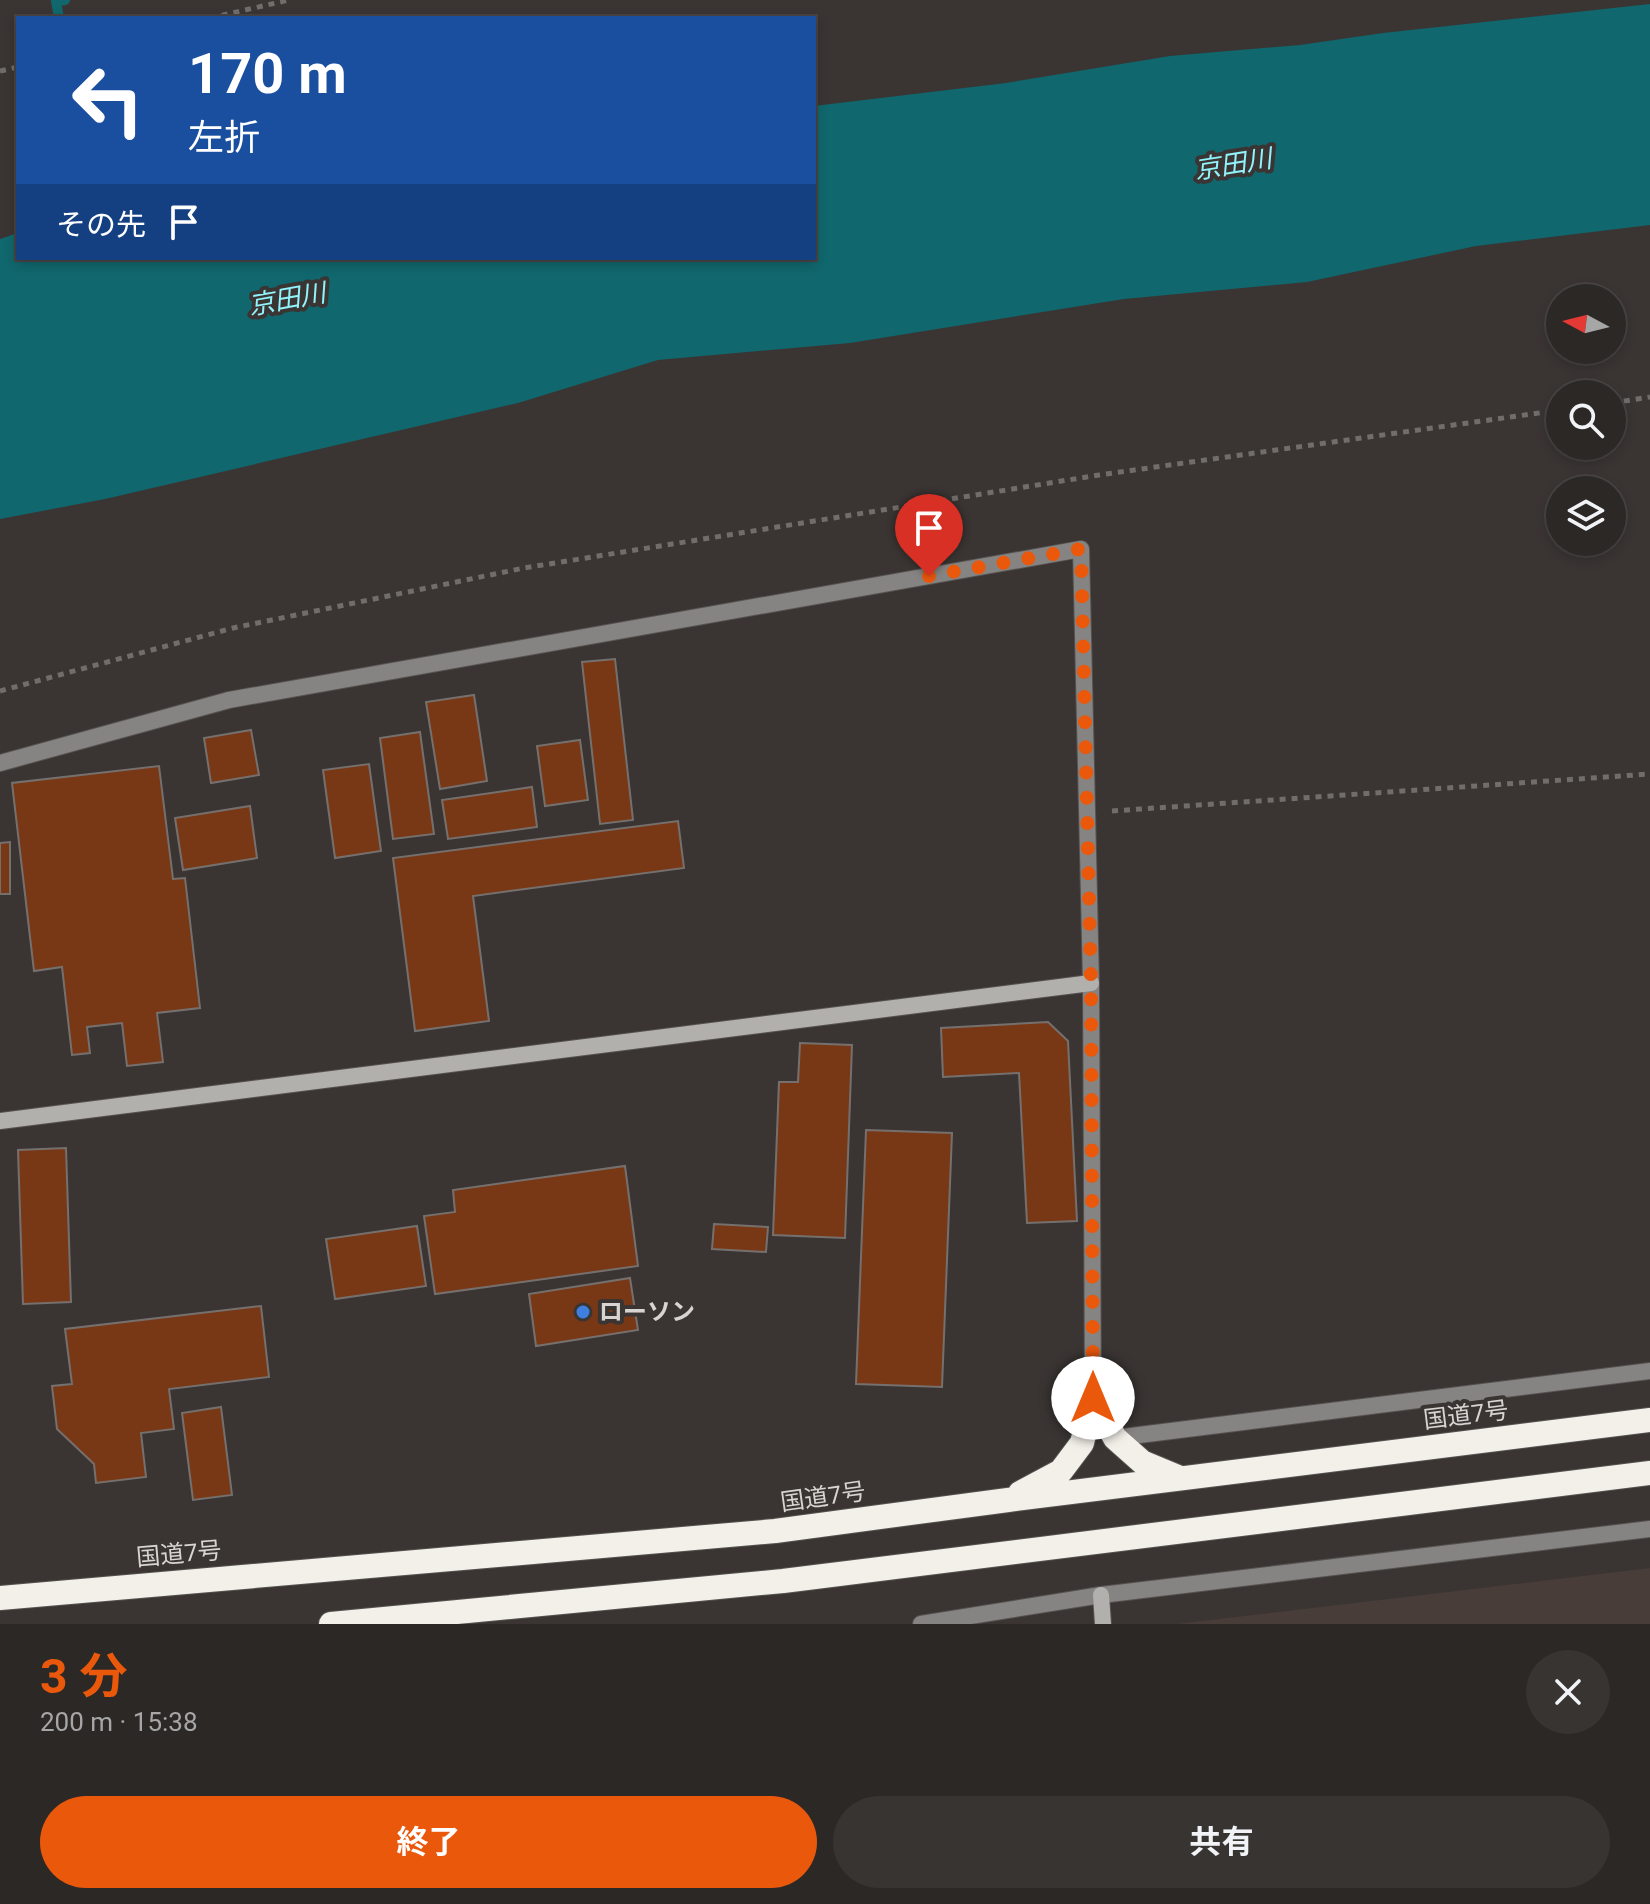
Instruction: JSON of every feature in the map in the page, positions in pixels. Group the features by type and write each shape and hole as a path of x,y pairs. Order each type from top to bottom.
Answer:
{"highway":[{"path":"1093,1398 1115,1438 1142,1462 1182,1479"},
{"path":"1008,1500 1061,1471 1082,1443 1093,1398"},
{"name":"国道7号","path":"0,1598 775,1531 1650,1420"},
{"path":"331,1624 799,1579 1650,1473"}],"street":[{"path":"0,763 229,700 1081,549 1091,983 1093,1398"},
{"path":"0,1121 1091,983"},
{"path":"1115,1438 1650,1371"},
{"path":"921,1624 1101,1595 1650,1529"},
{"path":"1101,1595 1103,1624"}],"path":[{"path":"219,16 289,0"},
{"path":"1626,401 1650,397"},
{"path":"0,691 233,628 524,568 1099,475 1546,412"},
{"path":"1087,813 1650,774"}],"shaded area":[{"path":"1650,1568 1650,1624 1177,1624"}],"water":[{"name":"京田川","path":"1650,4 1650,225 1476,246 1307,282 1124,299 850,343 658,360 518,403 105,499 0,519 0,239 16,234 16,260 816,260 816,106 1006,83 1170,56 1300,45"}],"building":[{"path":"615,659 633,820 600,824 582,662"},
{"path":"474,695 487,781 440,789 426,702"},
{"path":"251,730 259,775 211,783 204,738"},
{"path":"420,732 434,834 393,839 380,738"},
{"path":"580,740 588,800 545,806 537,746"},
{"path":"369,764 381,851 335,858 323,770"},
{"path":"159,766 173,879 185,878 200,1008 157,1013 163,1062 127,1066 122,1023 87,1027 90,1053 72,1055 62,967 34,971 12,783"},
{"path":"532,787 537,827 448,839 442,800"},
{"path":"250,806 257,858 183,870 175,818"},
{"path":"678,821 684,868 473,896 489,1021 415,1031 393,858"},
{"path":"10,842 10,894 0,894 0,843"},
{"path":"1048,1022 1068,1041 1077,1221 1027,1223 1019,1073 943,1077 941,1028"},
{"path":"800,1043 852,1045 845,1238 773,1235 779,1082 798,1082"},
{"path":"866,1130 952,1133 942,1387 856,1384"},
{"path":"66,1148 71,1302 23,1304 18,1150"},
{"path":"625,1166 638,1266 435,1294 424,1216 455,1212 453,1190"},
{"path":"714,1224 768,1227 766,1252 712,1249"},
{"path":"417,1226 426,1286 335,1299 326,1239"},
{"name":"ローソン","path":"630,1278 638,1330 536,1346 529,1294"},
{"path":"261,1306 269,1377 169,1389 174,1429 141,1433 146,1477 96,1483 94,1464 57,1429 52,1386 72,1384 65,1329"},
{"path":"221,1407 232,1495 193,1500 182,1413"}],"waterway":[{"path":"59,16 56,1 65,0"}],"place":[{"name":"ローソン","path":"583,1312"}],"route":[{"path":"929,576 1081,549 1091,983 1093,1398"}]}
